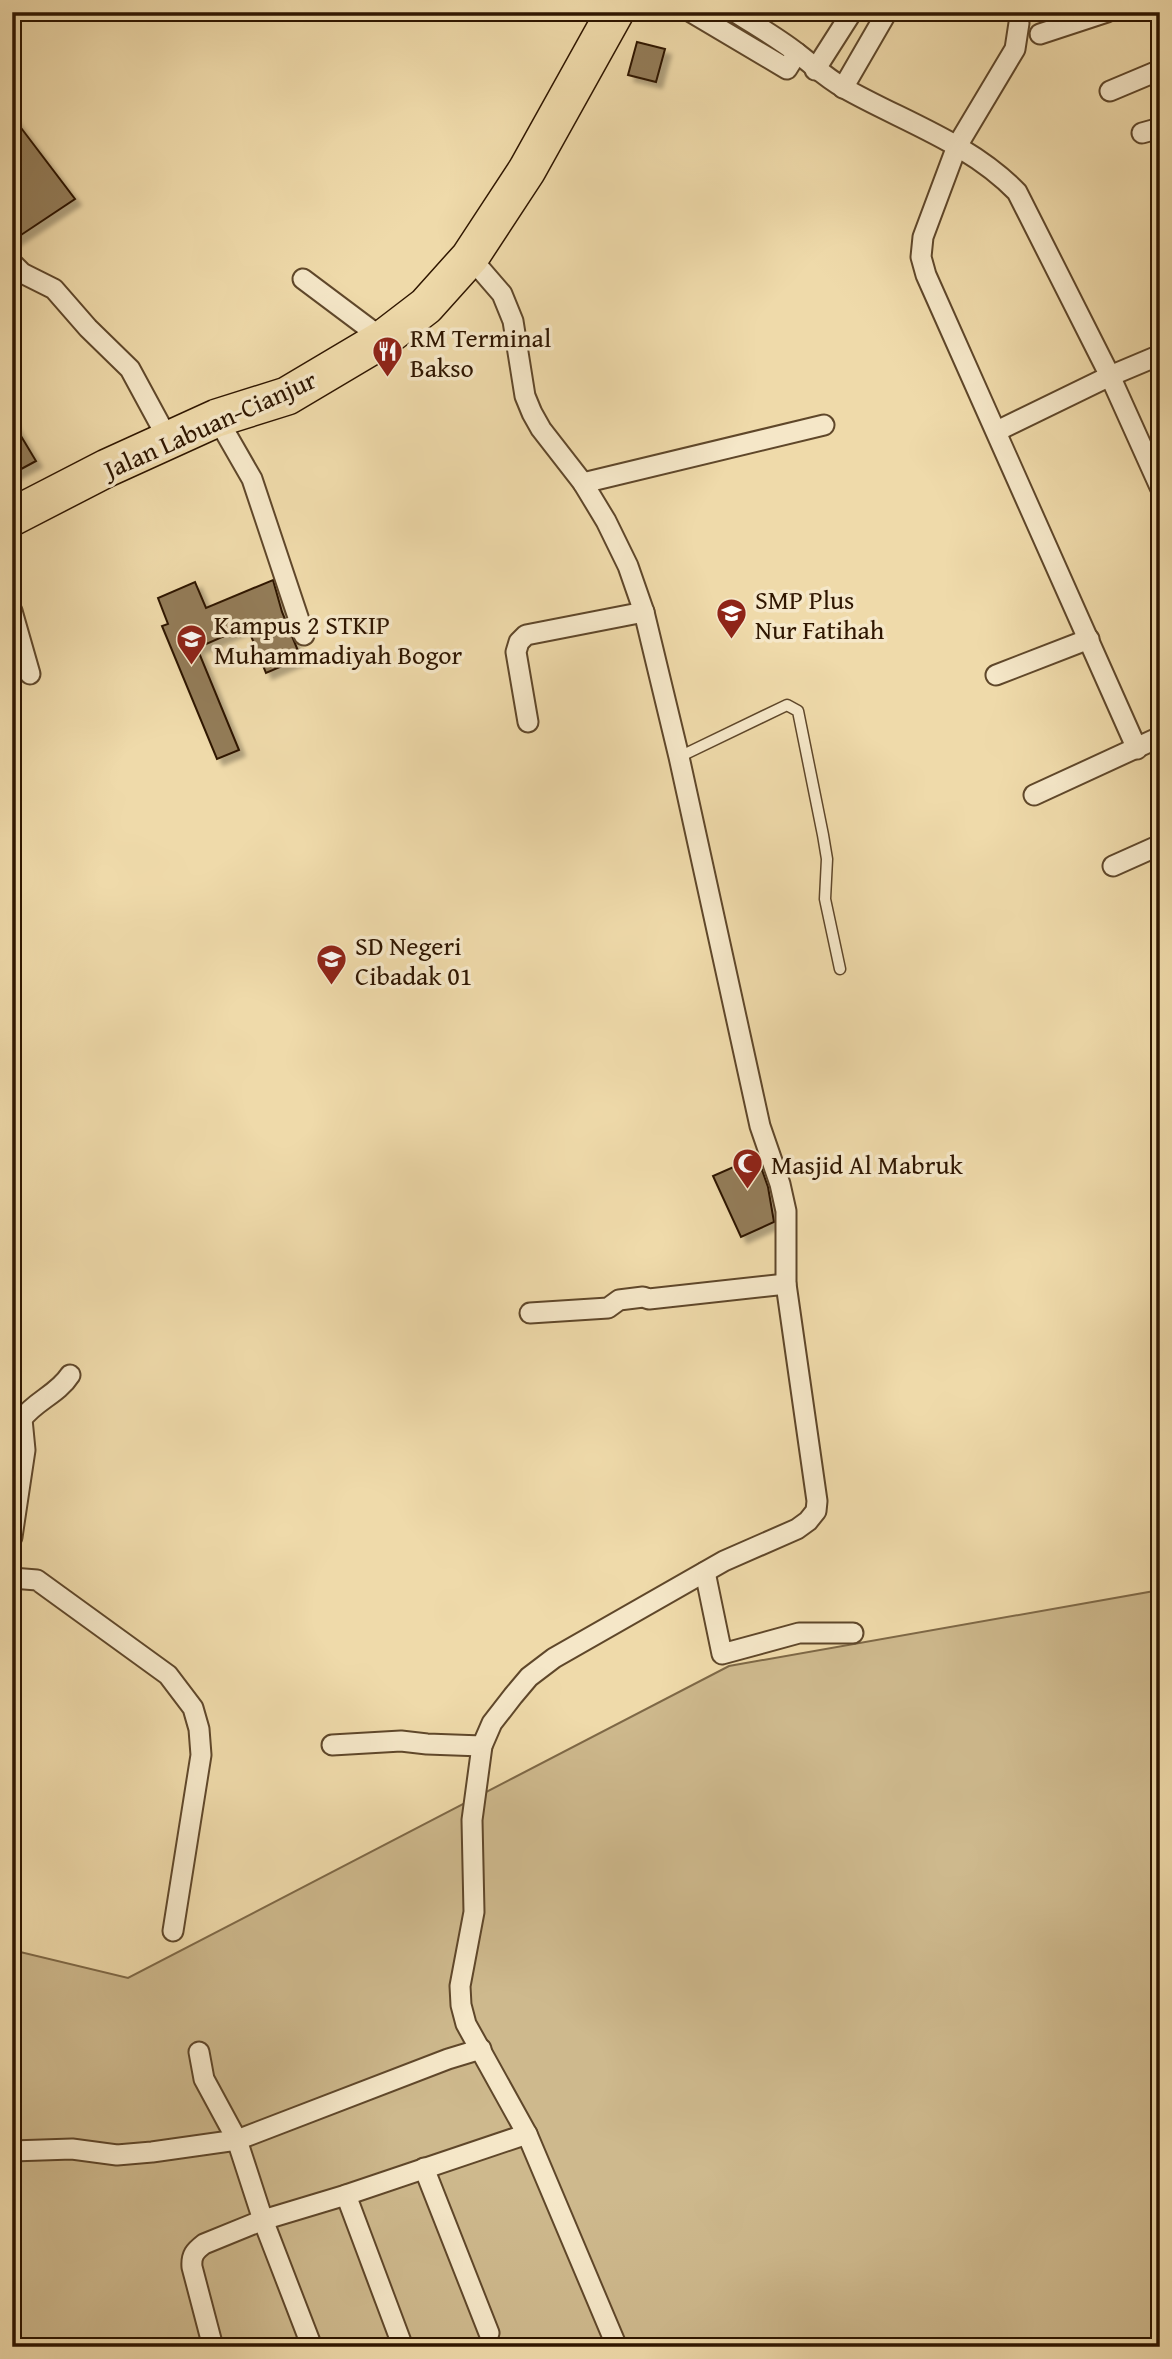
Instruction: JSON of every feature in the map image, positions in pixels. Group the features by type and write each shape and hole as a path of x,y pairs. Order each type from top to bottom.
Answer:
{"highway":[{"name":"Jalan Labuan-Cianjur","path":"12,517 107,468 217,418 287,396 383,339 426,306 470,257 527,170 615,12"}],"street":[{"path":"691,12 787,69 797,52"},
{"path":"734,12 797,52 815,69 843,88 957,146 1003,177 1017,192 1110,376 1160,487"},
{"path":"815,69 852,12"},
{"path":"843,88 887,12"},
{"path":"1040,34 1107,12"},
{"path":"1019,23 1015,49 957,146 923,237 921,257 926,275 1137,749"},
{"path":"1110,91 1160,70"},
{"path":"470,257 502,294 513,321 526,396 532,413 541,429 583,482 620,547 644,612 679,757 760,1126 780,1184 786,1211 786,1284 817,1501 816,1511 797,1529 724,1561 577,1644 537,1670 492,1723 482,1746 472,1820 474,1912 460,1986 461,2005 466,2024 527,2134 617,2347"},
{"path":"12,263 23,273 54,289 88,328 130,369 169,440"},
{"path":"303,278 383,339"},
{"path":"997,431 1160,355"},
{"path":"217,418 252,479 304,635"},
{"path":"583,482 824,425"},
{"path":"12,611 30,674"},
{"path":"528,722 516,652 519,642 526,635 644,612"},
{"path":"996,676 1089,639"},
{"path":"1034,794 1160,737"},
{"path":"1113,866 1160,845"},
{"path":"530,1313 608,1308 619,1300 786,1284"},
{"path":"12,1537 25,1450 22,1419 30,1407 64,1385 70,1375"},
{"path":"705,1572 722,1654 799,1633 853,1633"},
{"path":"12,1578 37,1580 102,1625 168,1675 193,1707 199,1729 201,1755 173,1931"},
{"path":"332,1745 401,1741 482,1746"},
{"path":"12,2151 72,2149 117,2155 237,2140 448,2059 481,2049"},
{"path":"199,2052 204,2079 237,2140 263,2220 312,2347"},
{"path":"213,2347 191,2259 196,2250 204,2244 263,2220 527,2134"},
{"path":"424,2168 489,2333"},
{"path":"346,2195 403,2347"}],"lane":[{"path":"679,757 787,705 798,711 827,859 825,899 840,969"}],"shaded area":[{"path":"1160,1590 1160,2347 12,2347 12,1950 128,1978 729,1666"}],"building":[{"path":"637,42 665,49 656,82 628,75"},
{"path":"12,116 75,199 12,241"},
{"path":"12,421 36,461 12,474"},
{"name":"Kampus 2 STKIP Muhammadiyah Bogor","path":"273,580 282,612 301,658 266,673 247,626 197,648 239,750 217,759 162,626 168,624 158,598 195,582 206,608"},
{"name":"Masjid Al Mabruk","path":"754,1158 768,1187 774,1222 741,1237 713,1176"}],"place":[{"name":"RM Terminal Bakso","path":"387,379"},
{"name":"SMP Plus Nur Fatihah","path":"732,641"},
{"name":"Kampus 2 STKIP Muhammadiyah Bogor","path":"191,666"},
{"name":"SD Negeri Cibadak 01","path":"332,987"},
{"name":"Masjid Al Mabruk","path":"748,1191"}]}
